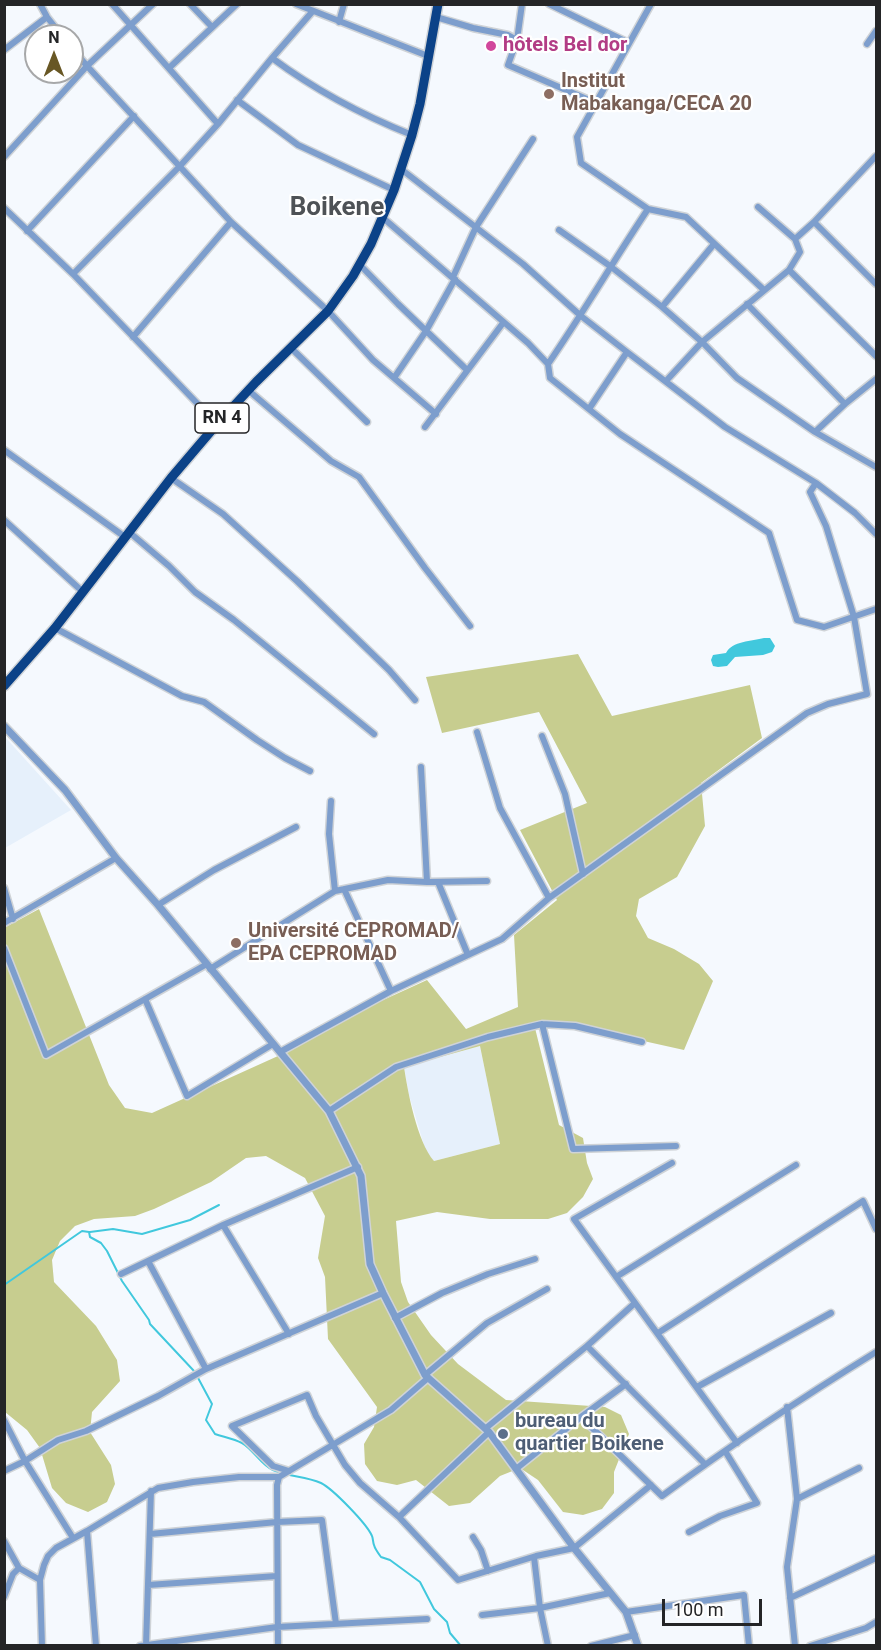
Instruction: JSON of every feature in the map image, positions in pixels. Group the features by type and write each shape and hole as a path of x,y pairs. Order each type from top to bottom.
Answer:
{"highway":[{"name":"RN 4","path":"4,686 55,628 171,478 216,424 328,311 359,264 371,244 394,190 412,135 420,104 438,4"}],"street":[{"path":"40,4 53,24"},
{"path":"112,4 218,124"},
{"path":"4,157 87,66 153,4"},
{"path":"190,4 213,27"},
{"path":"169,68 237,4"},
{"path":"296,4 428,56"},
{"path":"339,22 344,4"},
{"path":"522,4 517,40 508,65 596,103"},
{"path":"549,4 629,43"},
{"path":"565,12 568,4"},
{"path":"651,4 577,137 581,163 648,209 686,217 764,290"},
{"path":"73,274 180,166 312,12"},
{"path":"4,50 47,17"},
{"path":"436,17 508,35 517,40"},
{"path":"867,44 876,31"},
{"path":"272,58 298,77 369,117 412,135"},
{"path":"84,62 231,222 328,311 373,360 436,414"},
{"path":"237,100 298,146 394,190"},
{"path":"27,231 134,116"},
{"path":"394,378 426,331 454,278 476,227 533,139"},
{"path":"795,239 876,156"},
{"path":"401,169 523,264 581,316 627,352 725,427 816,483 855,513 876,534"},
{"path":"666,381 702,342 789,270 800,252 795,239 758,207"},
{"path":"4,208 73,274 216,424"},
{"path":"548,364 648,209"},
{"path":"382,217 528,343 548,364 550,378 589,410 620,434 769,533 797,620 824,627 876,609"},
{"path":"133,337 231,222"},
{"path":"814,222 876,284"},
{"path":"559,230 662,307 702,342 737,378 815,432 876,467"},
{"path":"662,307 714,244"},
{"path":"359,264 467,370"},
{"path":"789,270 876,356"},
{"path":"747,304 845,404"},
{"path":"425,427 503,323"},
{"path":"291,348 367,422"},
{"path":"589,410 627,352"},
{"path":"815,432 876,379"},
{"path":"248,390 330,461 359,477 470,626"},
{"path":"4,450 127,534 169,566 195,592 234,620 374,734"},
{"path":"171,478 223,514 297,581 389,670 415,700"},
{"path":"280,1052 391,991 502,939 549,898 807,713 828,704 867,694 854,617 826,526 810,492 816,483"},
{"path":"4,520 83,592"},
{"path":"55,628 182,696 204,702 257,740 310,771"},
{"path":"4,726 65,790 116,858 158,905 329,1111 361,1176 370,1264 426,1376 487,1430 574,1548 626,1612 638,1646"},
{"path":"477,732 500,808 549,898"},
{"path":"542,736 565,794 583,874"},
{"path":"421,766 427,882"},
{"path":"331,801 329,834 335,891"},
{"path":"158,905 214,870 296,827"},
{"path":"4,923 116,858"},
{"path":"4,948 46,1054 208,966 335,891 388,880 438,882 487,880"},
{"path":"438,882 468,955"},
{"path":"4,888 13,919"},
{"path":"344,889 391,991"},
{"path":"146,999 187,1096 273,1044"},
{"path":"329,1111 396,1067 488,1037 542,1024 575,1026 642,1042"},
{"path":"542,1024 573,1149 676,1146"},
{"path":"672,1163 574,1219 737,1443"},
{"path":"616,1276 796,1165"},
{"path":"121,1274 223,1225 358,1167"},
{"path":"658,1333 863,1201 876,1229"},
{"path":"223,1225 289,1334"},
{"path":"395,1318 442,1293 535,1259"},
{"path":"148,1261 206,1369"},
{"path":"278,1646 277,1485 285,1474 391,1410 487,1323 547,1289"},
{"path":"4,1471 58,1440 86,1431 158,1396 206,1369 383,1293"},
{"path":"399,1517 487,1430 587,1346 634,1303"},
{"path":"697,1387 831,1312"},
{"path":"587,1346 705,1464"},
{"path":"581,1417 662,1496 787,1407 876,1352"},
{"path":"516,1469 626,1384"},
{"path":"285,1474 273,1466 232,1426 307,1395 316,1416 345,1465 360,1484 399,1517 458,1580 534,1557 574,1548 651,1485"},
{"path":"787,1407 796,1499 787,1567 795,1646"},
{"path":"4,1420 24,1461 73,1538"},
{"path":"689,1532 720,1516 757,1503 725,1451"},
{"path":"796,1499 859,1467"},
{"path":"42,1646 40,1580 48,1556 56,1548 87,1532 158,1488 193,1482 285,1474"},
{"path":"146,1645 151,1491"},
{"path":"150,1534 322,1520 336,1624"},
{"path":"87,1532 96,1646"},
{"path":"473,1537 481,1550 488,1571"},
{"path":"4,1541 20,1568 40,1580"},
{"path":"534,1557 540,1608 548,1646"},
{"path":"790,1598 876,1558"},
{"path":"4,1597 13,1574 20,1568"},
{"path":"148,1585 277,1576"},
{"path":"482,1615 540,1608 610,1593"},
{"path":"626,1612 744,1594 749,1646"},
{"path":"140,1646 277,1627 427,1620"},
{"path":"810,1646 836,1642 876,1622"},
{"path":"591,1646 635,1635"}],"shaded area":[{"path":"5,737 71,810 4,848"},
{"path":"480,1046 500,1144 434,1161 426,1152 409,1095 404,1067"}],"green space":[{"path":"578,654 612,716 750,685 762,738 701,783 705,826 677,877 639,899 636,916 648,938 674,949 699,964 713,981 684,1050 576,1029 535,1028 559,1125 583,1138 587,1163 593,1179 583,1197 567,1213 548,1219 490,1219 437,1212 396,1221 401,1282 408,1302 431,1335 458,1364 506,1400 605,1407 621,1415 629,1434 614,1472 614,1493 602,1509 583,1515 563,1512 538,1480 520,1468 500,1476 470,1503 449,1506 416,1480 397,1485 377,1481 365,1464 364,1444 374,1427 377,1407 328,1339 325,1277 318,1258 325,1216 305,1178 266,1156 246,1158 211,1182 135,1216 94,1219 75,1226 60,1241 52,1260 54,1282 96,1326 117,1360 120,1381 92,1412 90,1432 111,1465 115,1484 107,1502 88,1512 66,1503 52,1488 40,1448 27,1430 5,1412 4,928 39,909 109,1085 125,1108 152,1113 278,1056 381,1001 427,980 466,1029 518,1007 514,935 557,900 520,830 587,803 539,712 442,733 426,677","holes":["480,1046 500,1144 434,1161 418,1129 404,1067"]}],"water":[{"path":"770,638 775,646 772,652 735,657 727,666 713,666 711,660 713,655 726,653 737,644"}],"waterway":[{"path":"90,1232 113,1229 142,1234 190,1220 219,1205"},
{"path":"4,1285 82,1231 89,1232 90,1237 101,1243 107,1251 122,1281 150,1324 194,1371"},
{"path":"197,1376 212,1404 206,1420 215,1434 242,1443 273,1470 321,1483 333,1492 369,1531 381,1557 390,1560 420,1582 434,1609 447,1622 450,1633 461,1646"}],"place":[{"name":"hôtels Bel dor","path":"491,46"},
{"name":"Institut Mabakanga/CECA 20","path":"549,94"},
{"name":"Université CEPROMAD/ EPA CEPROMAD","path":"236,943"},
{"name":"bureau du quartier Boikene","path":"503,1434"}],"district":[{"name":"Boikene","path":"337,208"}]}
